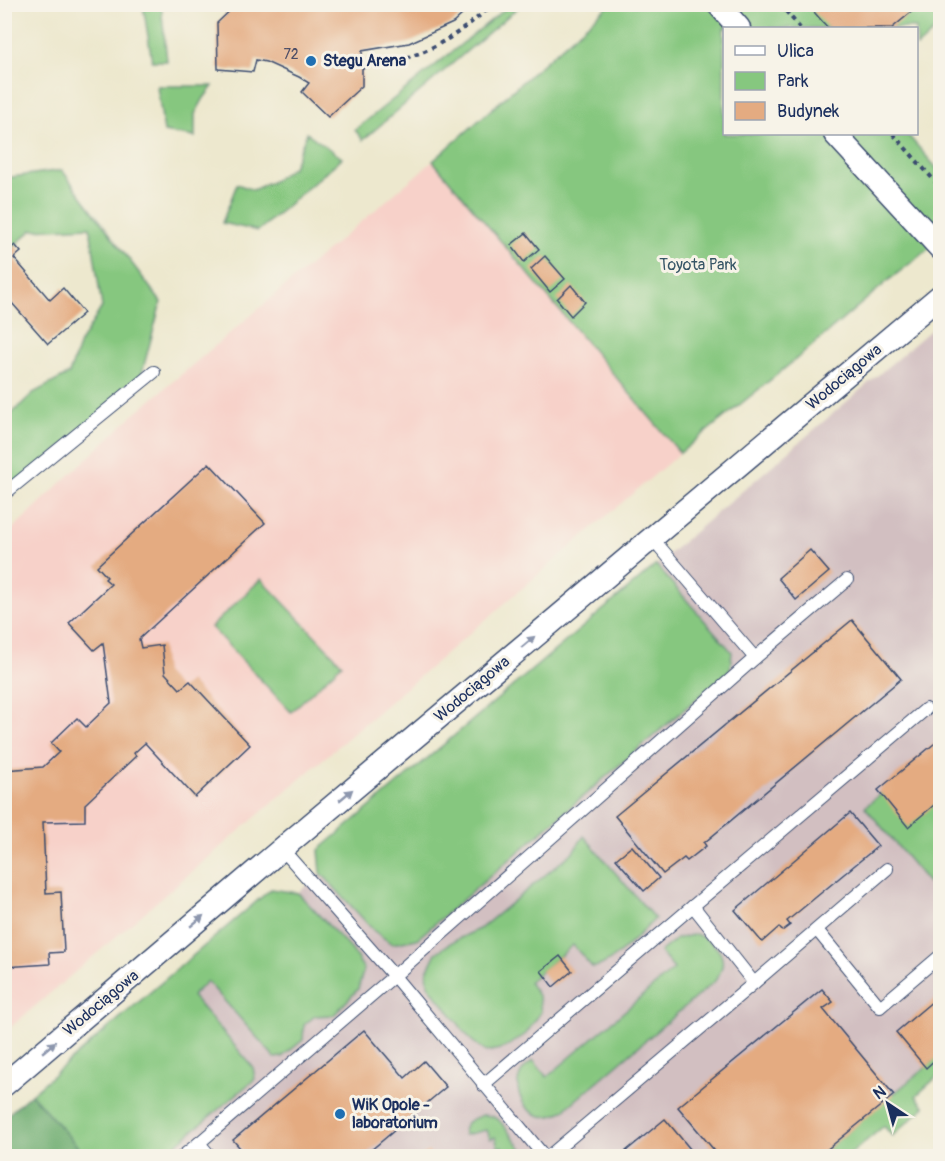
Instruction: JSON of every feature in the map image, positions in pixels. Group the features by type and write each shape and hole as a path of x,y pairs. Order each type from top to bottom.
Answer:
{"street":[{"path":"718,4 739,27"},
{"path":"836,135 940,248"},
{"name":"Wodociągowa","path":"4,1085 940,296"}],"lane":[{"path":"4,494 154,372"},
{"path":"652,538 755,658"},
{"path":"183,1156 393,976 755,658 848,580"},
{"path":"483,1085 926,709"},
{"path":"282,849 393,976 544,1156 754,983 887,869"},
{"path":"693,906 754,983"},
{"path":"817,930 880,1007 940,956"},
{"path":"199,1143 210,1156"}],"path":[{"path":"226,4 231,10"},
{"path":"362,67 417,54 454,36 493,4"},
{"path":"780,4 799,27"},
{"path":"894,135 940,187"}],"shaded area":[{"path":"433,161 680,453 5,1032 5,536 130,418"},
{"path":"940,322 940,744 865,807 940,897 940,1055 819,1156 5,1156 4,1117 271,889 298,893 321,873 319,850"}],"green space":[{"path":"143,5 161,5 167,61 152,61"},
{"path":"510,5 521,5 363,140 355,130"},
{"name":"Toyota Park","path":"609,5 940,5 940,26 918,46 918,27 723,27 723,135 908,135 940,172 940,240 680,453 433,161"},
{"path":"157,86 213,86 195,114 195,137 164,132"},
{"path":"307,133 342,158 258,231 222,223 237,184 253,190 273,181 293,167"},
{"path":"62,170 161,302 139,384 5,494 5,420 33,393 69,374 80,343 102,307 90,227 32,230 5,254 5,178"},
{"path":"656,565 732,652 730,670 417,939 392,944 374,931 321,873 319,850"},
{"path":"261,579 342,664 291,712 211,627"},
{"path":"940,744 940,897 865,807"},
{"path":"584,836 655,919 616,956 599,966 592,967 573,945 529,982 539,997 541,1012 526,1034 505,1048 486,1052 471,1040 428,985 427,971 436,953 452,942 481,928 573,852"},
{"path":"271,889 298,893 352,950 364,969 358,989 334,1015 315,1016 304,1025 303,1040 282,1057 275,1058 207,981 192,996 253,1067 255,1079 162,1156 86,1156 31,1094"},
{"path":"696,934 711,942 720,953 722,965 715,981 563,1111 544,1117 528,1109 518,1090 520,1076 525,1068 533,1060 547,1077 674,969 660,952 676,939"},
{"path":"940,1055 940,1074 916,1096 925,1107 892,1136 884,1126 848,1156 819,1156"},
{"path":"31,1094 86,1156 5,1156 5,1117"},
{"path":"483,1115 499,1120 528,1156 504,1156 502,1147 498,1147 495,1137 490,1139 487,1130 464,1135 466,1124"}],"building":[{"name":"Stegu Arena","path":"237,4 474,4 453,23 409,43 362,51 362,86 328,117 302,92 309,83 266,62 256,60 253,72 218,69 217,23"},
{"path":"807,4 921,4 893,27 827,27"},
{"path":"526,233 539,249 524,262 511,245"},
{"path":"15,245 21,252 14,258 50,300 63,288 84,313 48,344 4,294 4,254"},
{"path":"545,256 565,279 550,292 531,269"},
{"path":"571,285 585,302 571,316 557,299"},
{"path":"209,463 265,523 139,639 141,648 162,645 165,673 180,689 190,681 250,745 195,797 145,743 134,753 136,756 85,804 85,821 43,822 46,893 61,892 64,952 49,953 50,964 4,967 4,770 43,767 59,752 51,743 77,718 86,727 111,703 103,643 94,650 69,623 111,584 97,566"},
{"path":"810,550 829,572 796,600 778,578"},
{"path":"852,620 901,679 704,843 706,846 687,861 684,858 663,874 615,816"},
{"path":"940,739 940,800 908,827 878,790"},
{"path":"850,813 878,846 787,921 790,925 782,931 779,927 762,942 735,910"},
{"path":"632,846 659,878 644,891 616,859"},
{"path":"560,956 572,971 553,987 541,971"},
{"path":"822,989 833,1002 823,1009 894,1095 819,1156 719,1156 678,1107"},
{"path":"940,995 940,1055 926,1068 896,1032"},
{"name":"WiK Opole - laboratorium","path":"364,1030 405,1078 424,1061 446,1087 364,1156 247,1156 233,1140"},
{"path":"665,1119 696,1156 631,1156 626,1151"},
{"path":"428,1151 433,1156 421,1156"}],"place":[{"name":"Stegu Arena","path":"311,61"},
{"name":"WiK Opole - laboratorium","path":"340,1114"}]}
